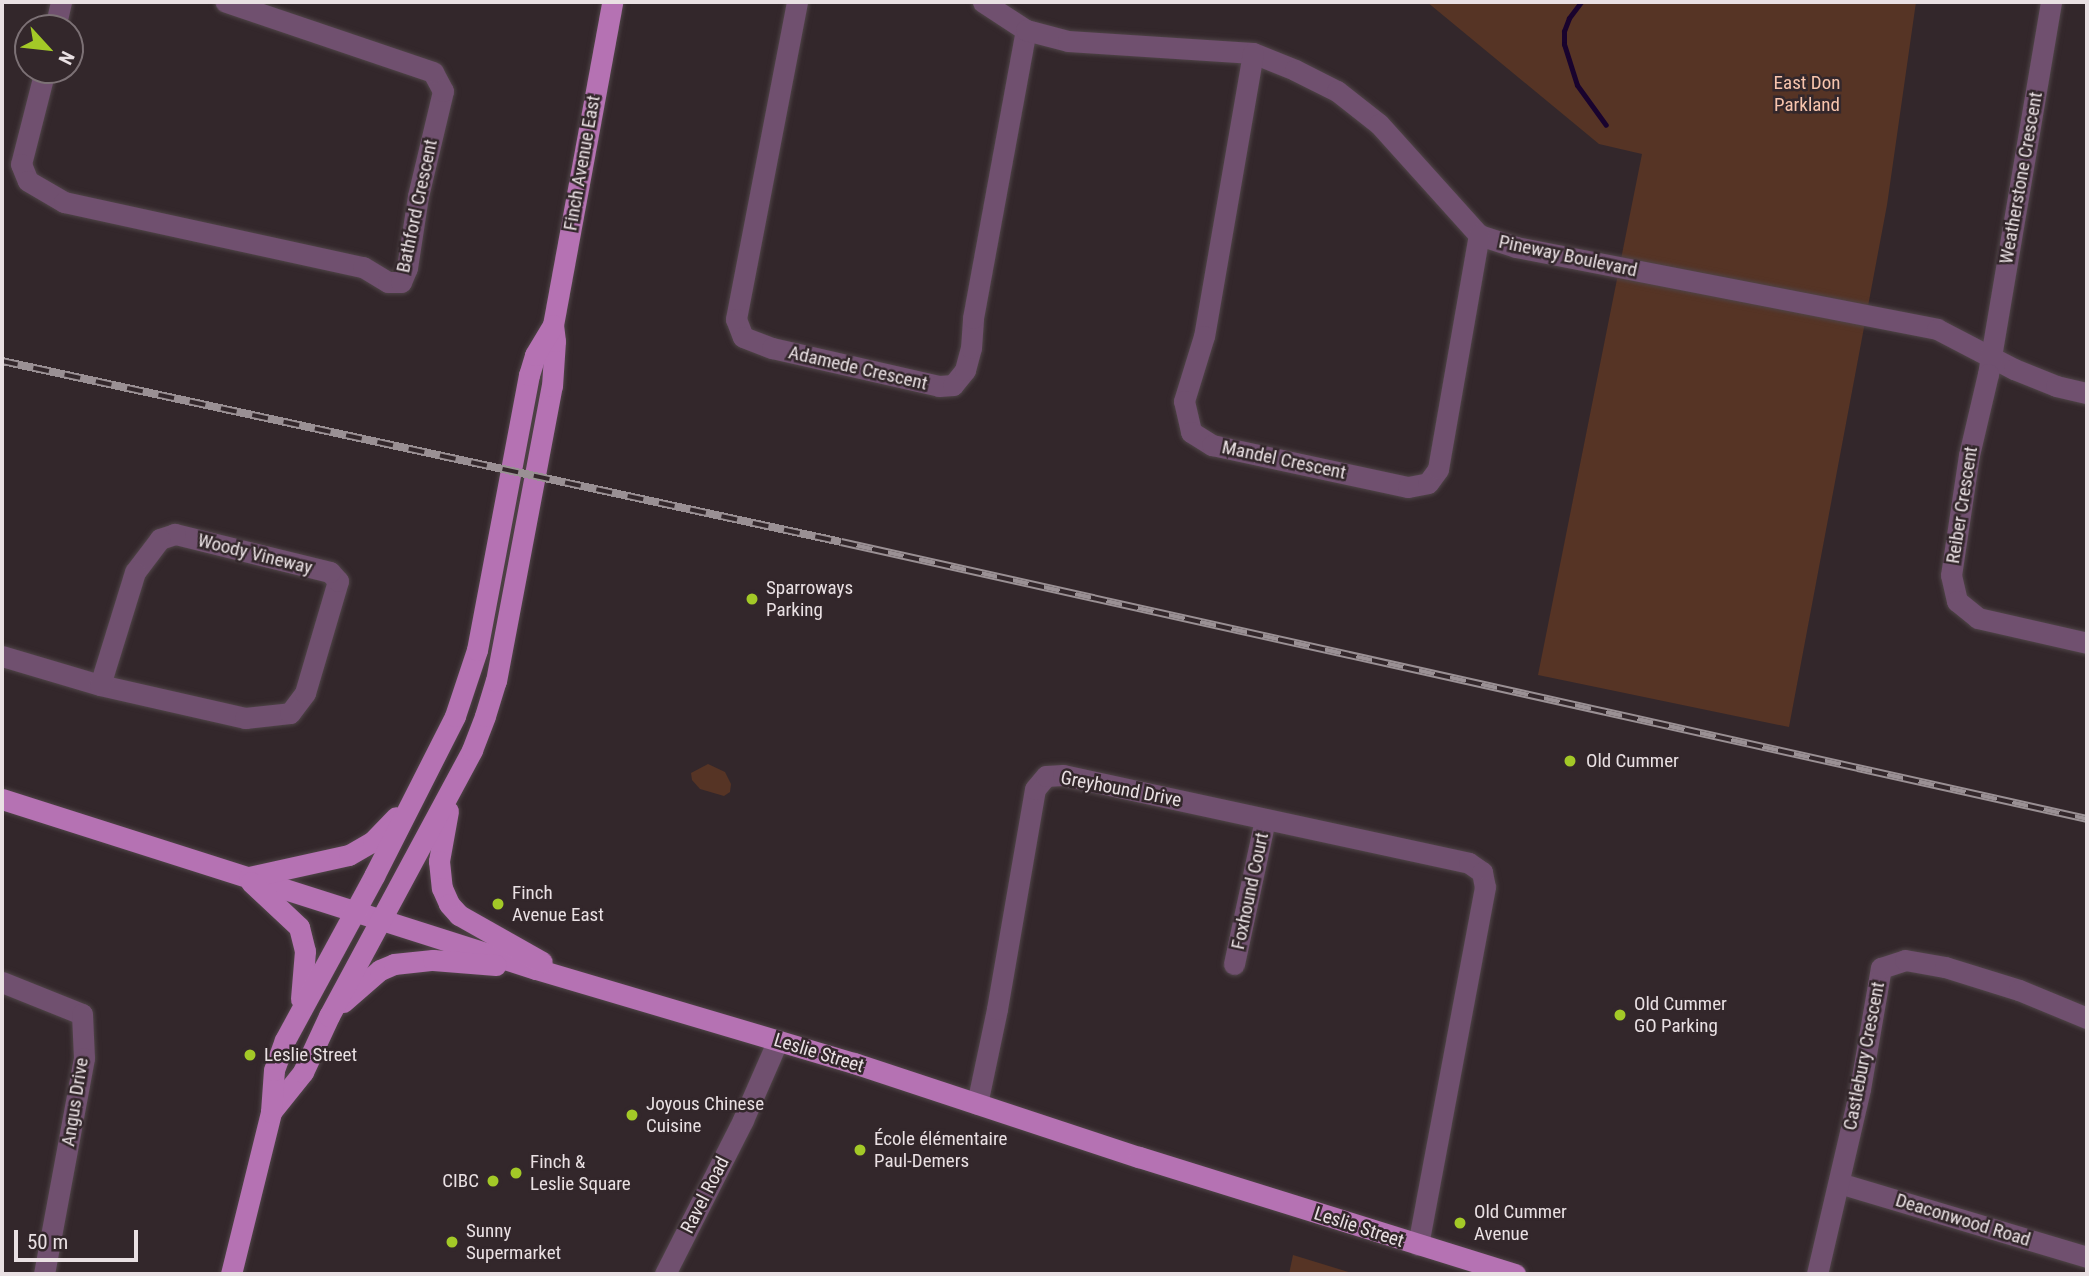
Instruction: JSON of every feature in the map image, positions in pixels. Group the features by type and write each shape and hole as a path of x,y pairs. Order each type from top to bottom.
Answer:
{"main road":[{"name":"Finch Avenue East","path":"271,1112 303,1072 380,919 457,780 472,750 495,681 552,386 555,341 553,325 612,2"},
{"name":"Finch Avenue East","path":"231,1274 271,1112 274,1070 300,1007 424,783 455,716 477,650 528,375 535,355 553,325"},
{"path":"457,780 439,861 442,888 449,904 459,915 571,979"},
{"path":"247,878 360,850 387,829 424,783"},
{"name":"Leslie Street","path":"2,799 536,969 778,1040 1515,1274"},
{"path":"247,878 299,927 306,951 300,1007"},
{"path":"329,1016 370,978 394,964 433,960 536,969"}],"street":[{"name":"Bathford Crescent","path":"41,84 22,164 28,181 64,202 363,267 388,282 401,282 407,268 418,196 443,91 433,72 226,2"},
{"name":"Adamede Crescent","path":"797,2 736,320 743,337 772,348 939,386 953,385 965,370 971,348 973,318 1026,30"},
{"name":"Pineway Boulevard","path":"983,2 1026,30 1068,41 1253,53 1337,91 1378,124 1479,235 1516,247 1937,329 2056,386 2087,393"},
{"name":"Weatherstone Crescent","path":"1991,355 2051,2"},
{"name":"Mandel Crescent","path":"1253,53 1204,336 1184,401 1191,432 1212,445 1225,448 1408,486 1428,483 1437,469 1479,235"},
{"name":"Reiber Crescent","path":"1991,355 1969,455 1951,575 1957,601 1978,618 2087,643"},
{"name":"Woody Vineway","path":"2,656 100,685 245,718 290,713 305,693 338,581 330,572 175,534 160,539 135,572 100,685"},
{"name":"Greyhound Drive","path":"976,1104 997,1009 1035,789 1046,776 1063,775 1469,863 1482,872 1485,887 1418,1245"},
{"name":"Foxhound Court","path":"1234,964 1265,819"},
{"name":"Castlebury Crescent","path":"1817,1274 1860,1089 1881,968 1905,960 1945,967 2019,990 2087,1018"},
{"name":"Angus Drive","path":"2,982 82,1014 84,1058 44,1274"},
{"name":"Ravel Road","path":"665,1274 743,1120 778,1040"},
{"name":"Deaconwood Road","path":"1839,1183 2087,1257"}],"green space":[{"name":"East Don Parkland","path":"1427,2 1916,2 1887,205 1789,727 1538,675 1642,154 1599,144"},
{"path":"708,764 725,772 731,784 730,792 724,796 700,789 692,780 691,773"},
{"path":"1293,1255 1355,1274 1289,1274"}],"waterway":[{"path":"1581,2 1569,18 1564,31 1564,44 1577,85 1606,125"}],"railway":[{"path":"2,361 841,542 2087,819"}],"place":[{"name":"Sparroways Parking","path":"752,599"},
{"name":"Old Cummer","path":"1570,761"},
{"name":"Finch Avenue East","path":"498,904"},
{"name":"Old Cummer GO Parking","path":"1620,1015"},
{"name":"Leslie Street","path":"250,1055"},
{"name":"Joyous Chinese Cuisine","path":"632,1115"},
{"name":"École élémentaire Paul-Demers","path":"860,1150"},
{"name":"Finch & Leslie Square","path":"516,1173"},
{"name":"CIBC","path":"493,1181"},
{"name":"Old Cummer Avenue","path":"1460,1223"},
{"name":"Sunny Supermarket","path":"452,1242"}]}
